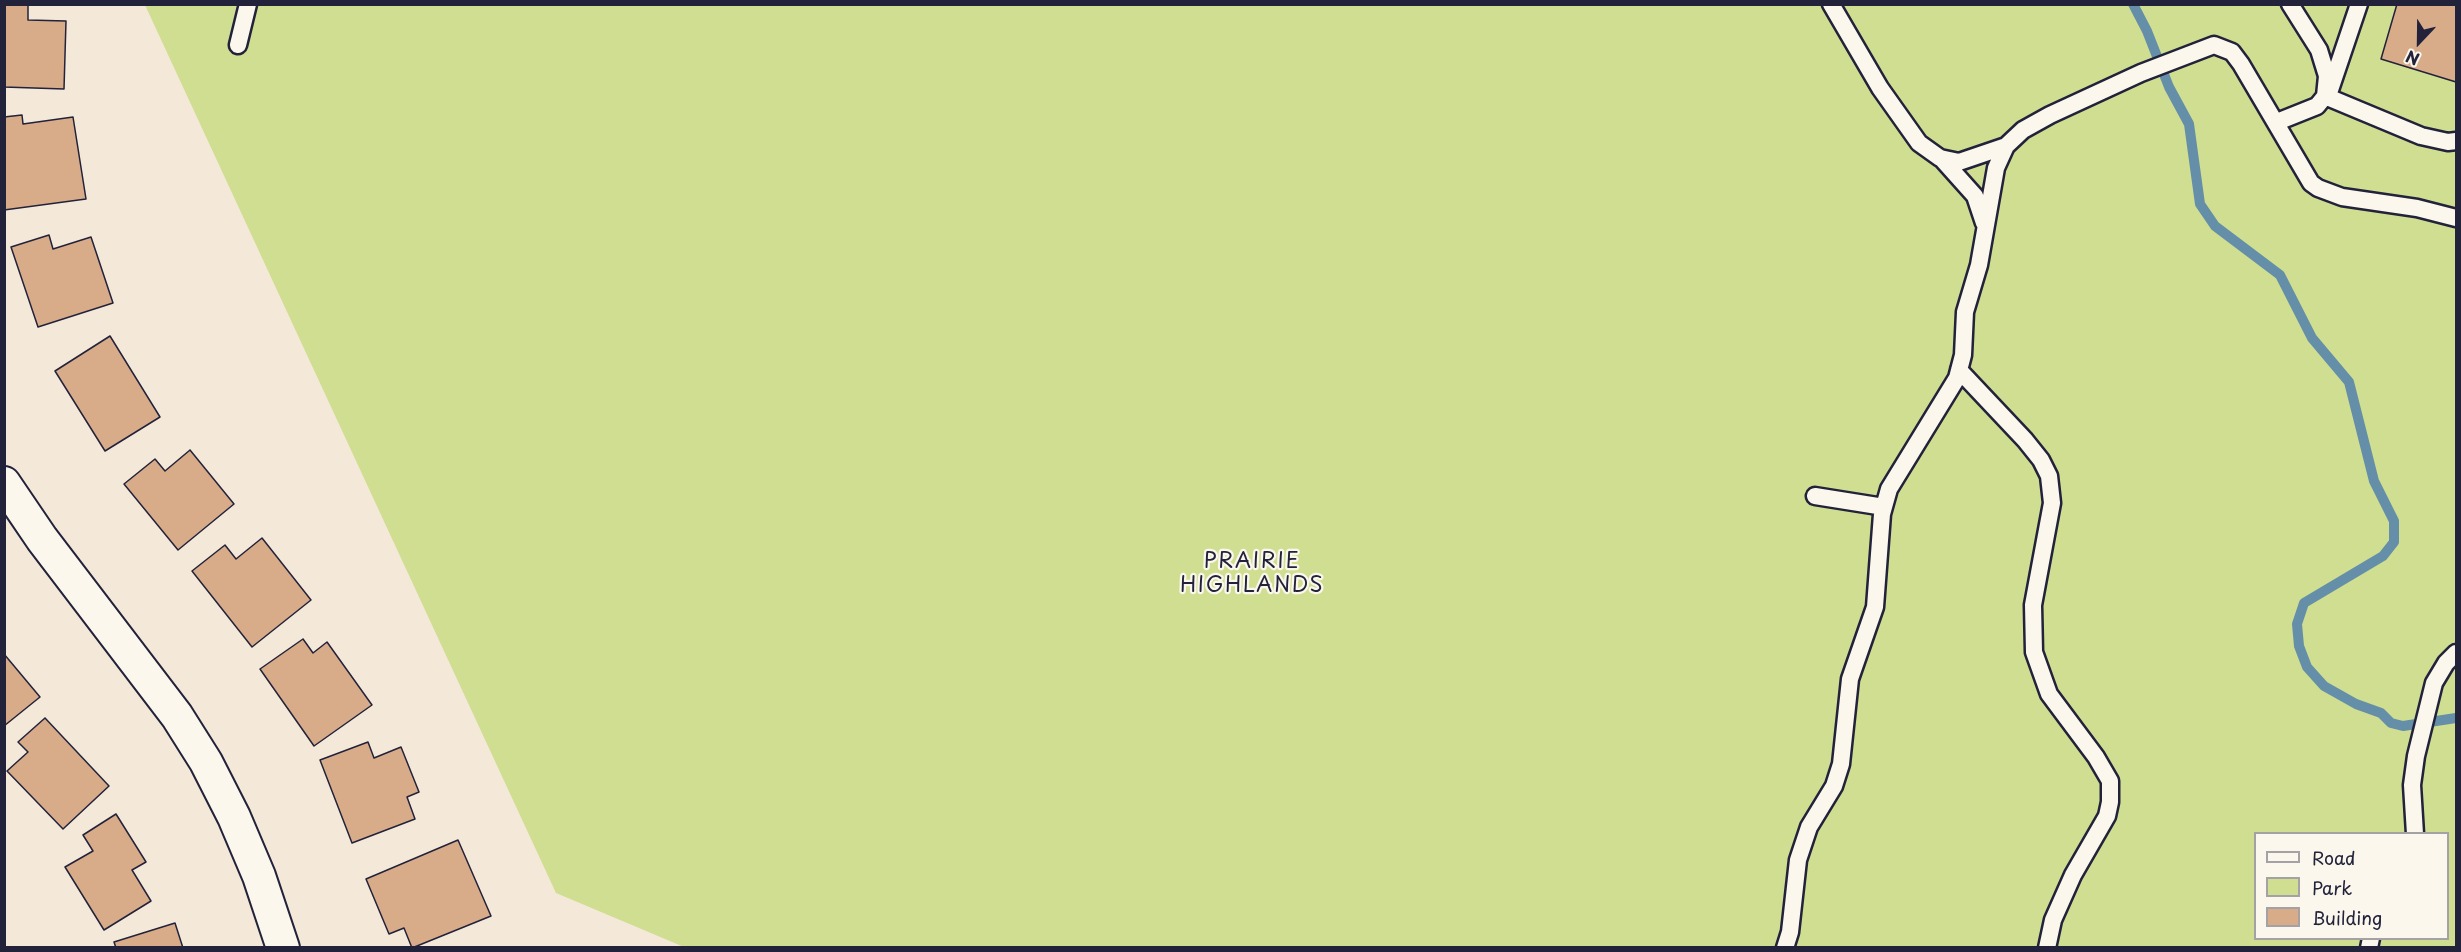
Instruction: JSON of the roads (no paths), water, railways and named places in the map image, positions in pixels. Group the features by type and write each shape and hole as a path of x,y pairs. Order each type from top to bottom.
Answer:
{"street":[{"path":"4,483 42,539 172,708 206,762 234,817 259,876 282,948"}],"lane":[{"path":"238,45 248,4"},
{"path":"1831,4 1880,88 1919,143 1940,158 1975,196 1985,224"},
{"path":"2290,4 2319,50 2327,76 2325,96"},
{"path":"2277,122 2317,106 2330,90 2359,4"},
{"path":"1785,948 1790,932 1798,860 1809,827 1834,786 1841,764 1850,679 1875,607 1884,507 1889,489 1957,378 1963,355 1965,312 1979,265 1996,168 2006,146 2023,130 2050,115 2140,73 2214,45 2232,52 2277,122 2312,183 2318,188 2342,197 2417,208 2457,218"},
{"path":"2325,96 2421,136 2448,142 2457,141"},
{"path":"1940,158 1959,162 2006,146"},
{"path":"1959,370 2025,440 2041,460 2049,476 2052,503 2033,605 2034,652 2049,694 2096,757 2110,781 2107,816 2068,885 2053,920 2047,948"},
{"path":"1815,496 1884,507"},
{"path":"2415,832 2412,785 2416,756 2434,683 2446,663 2457,653"}],"waterway":[{"path":"2133,4 2147,31 2169,87 2189,124 2200,204 2215,226 2280,275 2312,338 2349,382 2374,481 2394,521 2394,542 2383,556 2304,603 2297,624 2299,646 2307,667 2324,686 2356,704 2381,713 2391,723 2403,726 2456,718"}],"district":[{"name":"PRAIRIE HIGHLANDS","path":"1252,574"}]}
